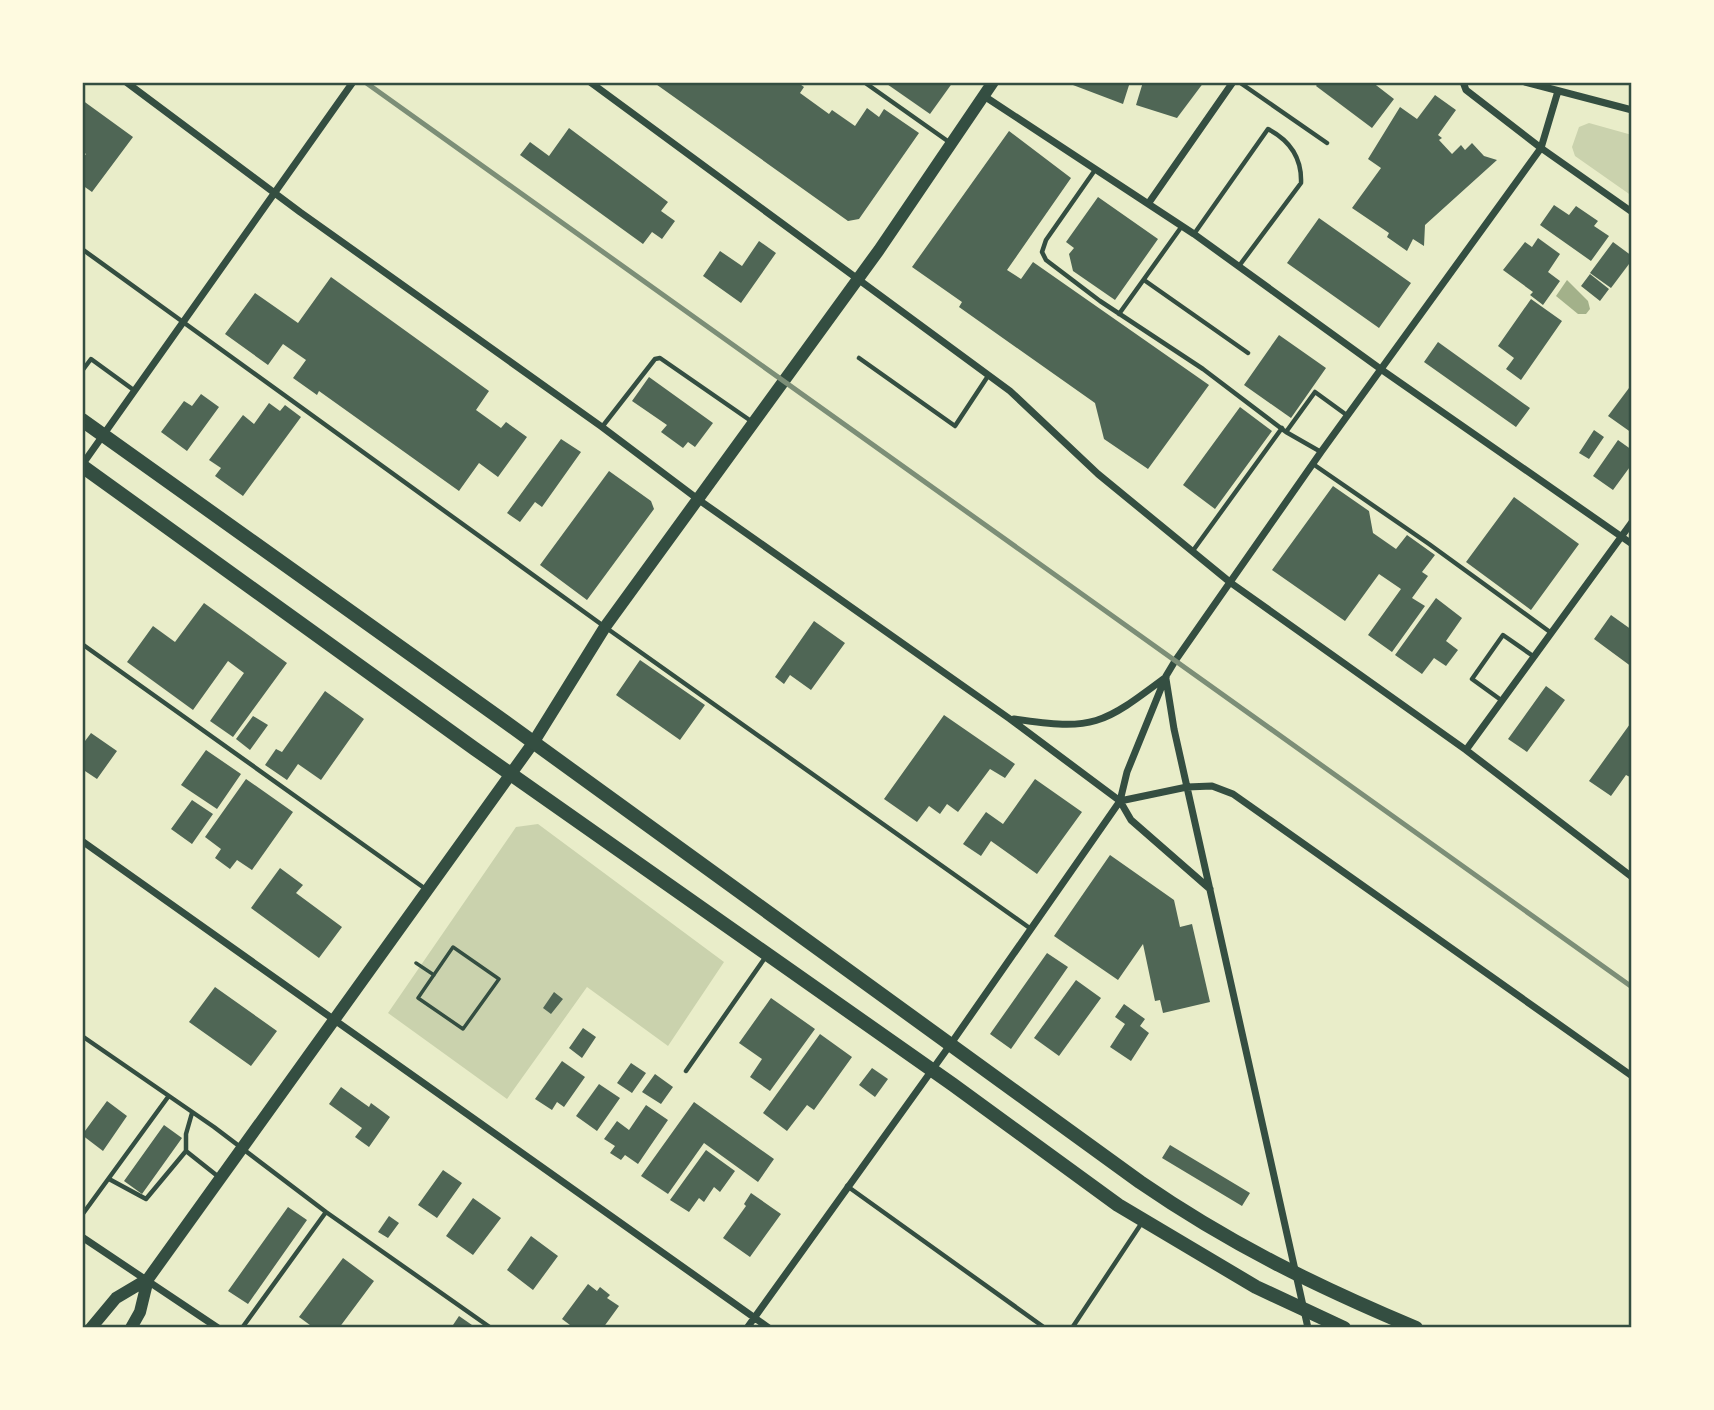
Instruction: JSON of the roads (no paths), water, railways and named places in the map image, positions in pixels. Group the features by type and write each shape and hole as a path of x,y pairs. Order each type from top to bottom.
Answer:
{"main road":[{"path":"131,1328 140,1312 148,1279 533,743 606,626 858,280 993,82"},
{"path":"82,421 1186,1213 1297,1275 1345,1299 1416,1328"},
{"path":"82,465 510,774 1144,1221 1256,1287 1344,1328"},
{"path":"91,1328 116,1298 148,1279"}],"street":[{"path":"126,82 699,500 1010,719 1120,801 1131,820 1210,889"},
{"path":"82,465 353,82"},
{"path":"590,82 989,375 1035,413 1098,474 1231,583 1466,750 1632,877"},
{"path":"1148,204 1233,82"},
{"path":"1463,82 1466,90 1541,148 1632,212"},
{"path":"1525,82 1632,110"},
{"path":"747,1328 932,1071 1120,801 1127,772 1166,677 1199,625 1321,452 1541,148 1558,91"},
{"path":"984,96 1194,234 1382,370 1632,544"},
{"path":"1466,750 1632,522"},
{"path":"1010,719 1074,726 1093,723 1119,712 1166,677"},
{"path":"1166,677 1187,787 1308,1328"},
{"path":"1120,801 1187,787 1212,786 1233,794 1632,1076"},
{"path":"82,841 769,1328"},
{"path":"82,1237 218,1328"}],"lane":[{"path":"864,82 953,144"},
{"path":"1239,82 1327,143"},
{"path":"1194,234 1268,129 1283,138 1299,163 1301,183 1239,267"},
{"path":"1095,170 1046,240 1042,251 1051,265 1203,369 1284,430 1321,452"},
{"path":"1119,314 1182,226"},
{"path":"82,249 1031,929"},
{"path":"1144,280 1248,353"},
{"path":"601,427 655,359 660,358 754,423"},
{"path":"859,358 955,426 989,375"},
{"path":"82,371 91,359 135,391"},
{"path":"1192,552 1315,392 1348,416"},
{"path":"1313,464 1550,632"},
{"path":"1501,700 1472,679 1503,635 1533,656"},
{"path":"82,644 428,890"},
{"path":"686,1071 767,955"},
{"path":"82,1036 491,1328"},
{"path":"82,1215 168,1097"},
{"path":"109,1179 146,1199 186,1152 186,1134 192,1113"},
{"path":"186,1152 221,1179"},
{"path":"847,1186 1045,1328"},
{"path":"242,1328 326,1212"},
{"path":"1072,1328 1144,1221"}],"railway":[{"path":"365,82 1632,987"}]}
